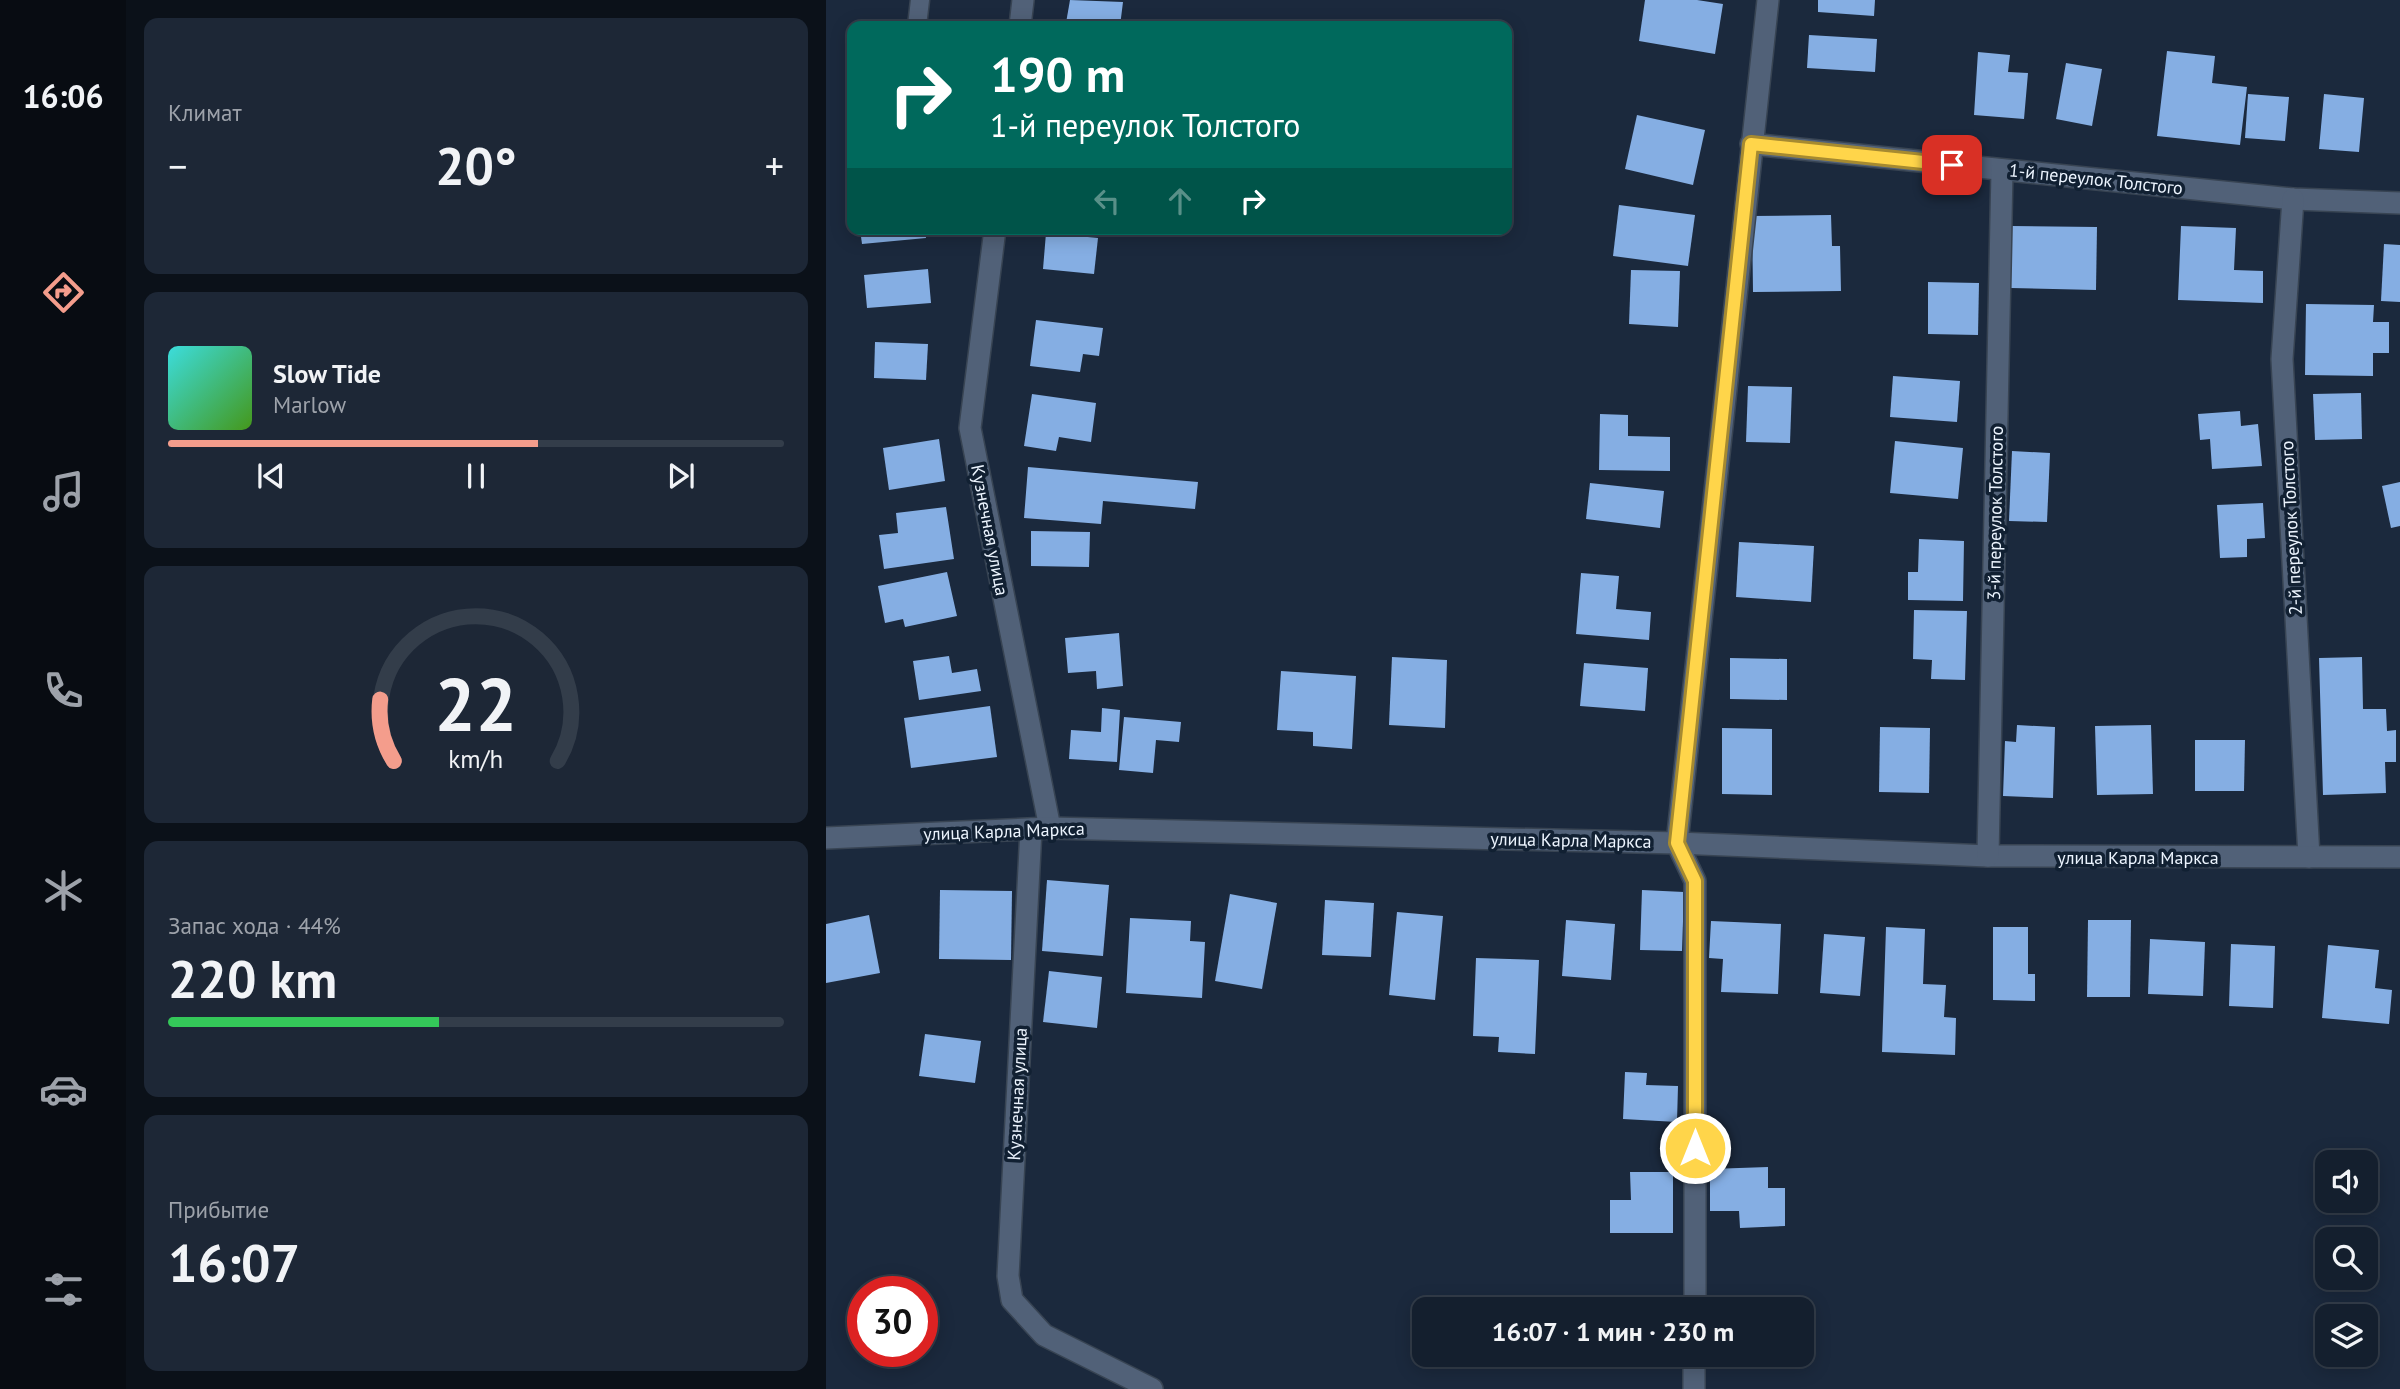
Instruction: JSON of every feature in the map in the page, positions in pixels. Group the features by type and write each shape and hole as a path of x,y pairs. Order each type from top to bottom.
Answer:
{"street":[{"path":"1021,21 1023,0"},
{"path":"1695,1297 1695,881 1677,843 1768,0"},
{"name":"1-й переулок Толстого","path":"1751,144 2293,199 2400,203"},
{"name":"3-й переулок Толстого","path":"1987,856 2002,170"},
{"name":"2-й переулок Толстого","path":"2293,199 2282,359 2309,857"},
{"name":"Кузнечная улица","path":"994,235 970,428 1041,828 1008,1276 1012,1300 1044,1335 1152,1389"},
{"name":"улица Карла Маркса","path":"826,838 1041,828 1677,843 1987,856 2400,858"},
{"path":"1694,1367 1694,1389"}],"lane":[{"path":"918,21 920,0"}],"building":[{"path":"1070,0 1123,2 1121,21 1066,21"},
{"path":"1645,0 1697,0 1723,4 1715,54 1639,41"},
{"path":"1818,0 1875,0 1874,16 1818,12"},
{"path":"1809,35 1877,39 1875,72 1807,68"},
{"path":"2167,51 2215,56 2212,83 2247,87 2240,145 2157,136"},
{"path":"1978,52 2010,55 2008,72 2028,73 2024,119 1974,115"},
{"path":"2066,63 2102,69 2092,126 2056,119"},
{"path":"2248,94 2289,97 2285,141 2245,138"},
{"path":"2324,94 2364,98 2359,152 2319,149"},
{"path":"1637,115 1705,130 1693,185 1625,169"},
{"path":"1619,205 1695,215 1688,266 1613,256"},
{"path":"1831,215 1832,246 1840,246 1841,291 1753,292 1752,216"},
{"path":"2011,226 2097,227 2096,290 2011,288"},
{"path":"2181,226 2236,228 2234,270 2263,271 2263,303 2178,300"},
{"path":"861,235 926,235 926,238 862,244"},
{"path":"1046,235 1098,238 1094,274 1043,269"},
{"path":"2384,244 2400,245 2400,302 2381,301"},
{"path":"928,269 931,303 867,308 864,275"},
{"path":"1631,270 1680,271 1678,327 1629,324"},
{"path":"1928,282 1979,283 1978,335 1928,334"},
{"path":"2306,304 2374,305 2373,322 2389,322 2389,353 2373,353 2373,376 2305,375"},
{"path":"1036,320 1103,328 1099,356 1083,354 1080,372 1030,366"},
{"path":"875,342 928,344 926,380 874,378"},
{"path":"1893,376 1960,381 1957,422 1890,417"},
{"path":"1748,386 1792,387 1790,443 1746,442"},
{"path":"2361,393 2362,439 2315,440 2313,394"},
{"path":"1032,394 1096,403 1091,442 1059,437 1056,451 1024,446"},
{"path":"2240,411 2241,426 2258,424 2262,466 2212,469 2210,439 2200,440 2198,414"},
{"path":"1600,414 1628,415 1628,436 1670,437 1670,471 1599,470"},
{"path":"939,439 945,481 889,490 883,448"},
{"path":"1895,441 1963,448 1958,499 1890,493"},
{"path":"2012,451 2050,453 2047,522 2009,521"},
{"path":"1028,467 1198,482 1195,509 1103,501 1101,524 1024,518"},
{"path":"2400,482 2400,526 2391,528 2382,486"},
{"path":"1590,483 1664,491 1660,528 1586,519"},
{"path":"2263,503 2265,538 2247,539 2247,557 2220,558 2217,505"},
{"path":"946,507 954,559 884,569 879,535 898,533 896,513"},
{"path":"1031,531 1090,532 1089,567 1031,566"},
{"path":"1919,539 1964,541 1963,601 1908,600 1908,572 1918,572"},
{"path":"1739,542 1814,546 1811,602 1736,597"},
{"path":"947,572 957,616 905,627 903,619 885,623 878,586"},
{"path":"1581,573 1619,576 1616,609 1651,612 1649,640 1576,634"},
{"path":"1914,610 1967,611 1965,680 1931,679 1932,660 1913,659"},
{"path":"1119,633 1123,686 1097,689 1096,671 1068,673 1065,638"},
{"path":"949,656 952,673 977,669 981,691 919,700 913,661"},
{"path":"1392,657 1447,660 1445,728 1389,725"},
{"path":"2362,657 2363,709 2386,709 2387,731 2396,730 2396,762 2385,762 2386,793 2323,795 2319,658"},
{"path":"1730,658 1787,659 1787,700 1730,699"},
{"path":"1584,663 1648,668 1645,711 1580,706"},
{"path":"1281,671 1356,676 1352,749 1313,746 1313,732 1277,730"},
{"path":"990,706 997,757 911,768 904,718"},
{"path":"1102,708 1120,710 1117,762 1069,759 1071,730 1101,732"},
{"path":"1124,717 1181,722 1179,742 1156,740 1153,773 1119,770"},
{"path":"2017,725 2055,727 2053,798 2003,796 2005,741 2016,742"},
{"path":"2151,725 2153,794 2097,795 2095,726"},
{"path":"1880,727 1930,728 1929,793 1879,792"},
{"path":"1722,728 1772,729 1772,795 1722,794"},
{"path":"2195,740 2245,740 2244,791 2195,791"},
{"path":"1047,880 1109,885 1103,956 1042,951"},
{"path":"940,890 1012,891 1011,960 939,959"},
{"path":"1642,890 1684,892 1682,951 1640,950"},
{"path":"1230,894 1277,903 1262,989 1215,981"},
{"path":"1325,900 1374,903 1371,957 1322,955"},
{"path":"1397,912 1443,916 1435,1000 1389,995"},
{"path":"869,915 880,973 826,983 826,924"},
{"path":"1130,918 1191,921 1190,941 1205,942 1202,998 1126,993"},
{"path":"1566,920 1615,924 1611,980 1562,976"},
{"path":"2088,920 2131,920 2130,997 2087,997"},
{"path":"1711,921 1781,924 1778,994 1721,992 1723,959 1709,958"},
{"path":"1886,927 1925,929 1923,984 1946,985 1944,1017 1956,1018 1955,1055 1882,1052"},
{"path":"1993,927 2028,927 2028,974 2035,974 2035,1001 1993,1000"},
{"path":"1824,934 1865,937 1860,996 1820,993"},
{"path":"2150,939 2205,942 2203,996 2148,994"},
{"path":"2231,944 2275,946 2273,1008 2229,1006"},
{"path":"2328,945 2379,950 2375,988 2392,990 2389,1024 2322,1018"},
{"path":"1476,958 1539,960 1535,1054 1498,1052 1499,1037 1473,1036"},
{"path":"1049,971 1102,977 1097,1028 1043,1022"},
{"path":"925,1034 981,1041 975,1083 919,1076"},
{"path":"1625,1072 1647,1073 1646,1085 1678,1086 1677,1122 1623,1119"},
{"path":"1768,1167 1768,1188 1785,1188 1785,1226 1740,1228 1739,1211 1710,1211 1710,1169"},
{"path":"1630,1172 1673,1172 1673,1233 1610,1233 1610,1200 1631,1200"}],"route":[{"path":"1695,1148 1695,881 1677,843 1751,144 1952,165"}]}
